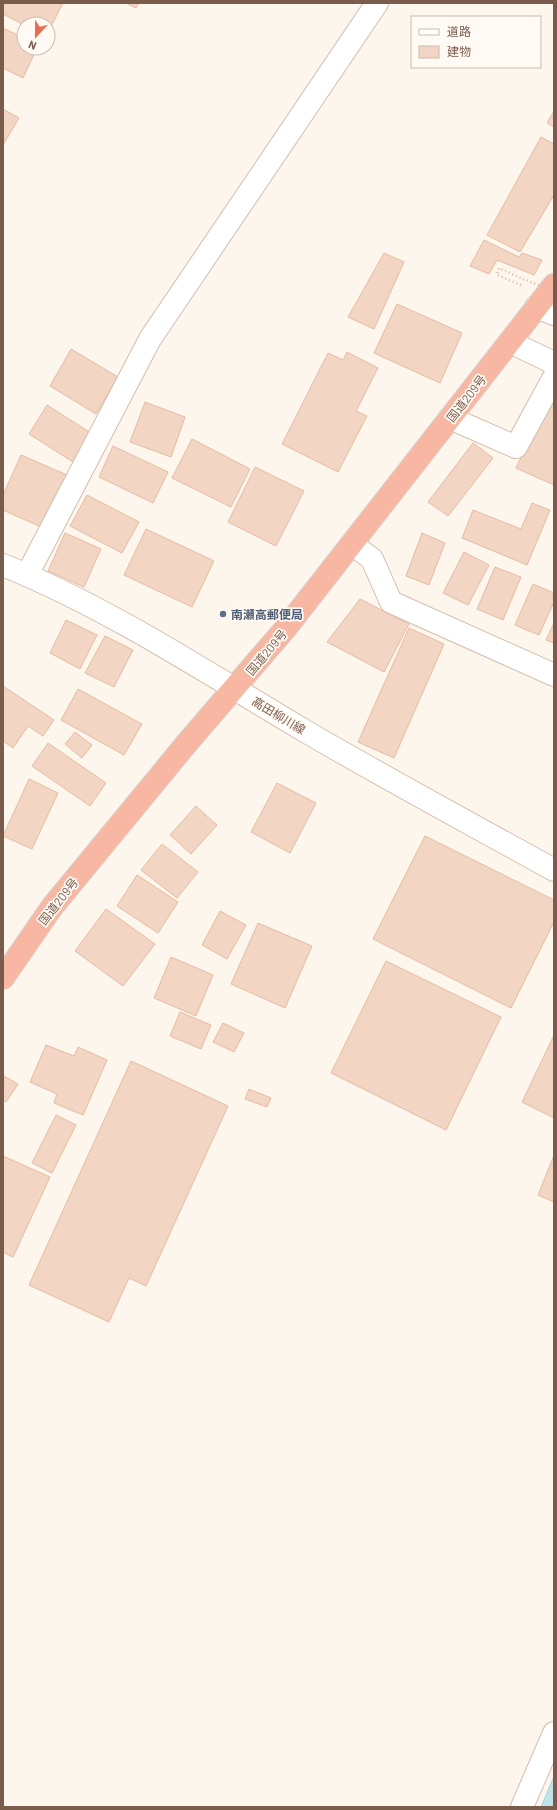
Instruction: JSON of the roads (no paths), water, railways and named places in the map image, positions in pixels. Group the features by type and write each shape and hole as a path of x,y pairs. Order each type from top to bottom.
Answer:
{"highway":[{"name":"国道209号","path":"3,978 52,907 187,743 285,629 510,342 545,311 554,285"}],"street":[{"path":"27,575 150,339 377,3"},
{"path":"510,342 554,363"},
{"path":"450,418 516,447 554,377"},
{"path":"352,544 372,559 392,602 554,675"},
{"name":"高田柳川線","path":"3,565 44,582 175,653 307,732 554,870"},
{"path":"522,1807 554,1733"}],"water":[{"path":"554,1776 554,1807 541,1807"}],"place":[{"name":"南瀬高郵便局","path":"223,614"}]}
